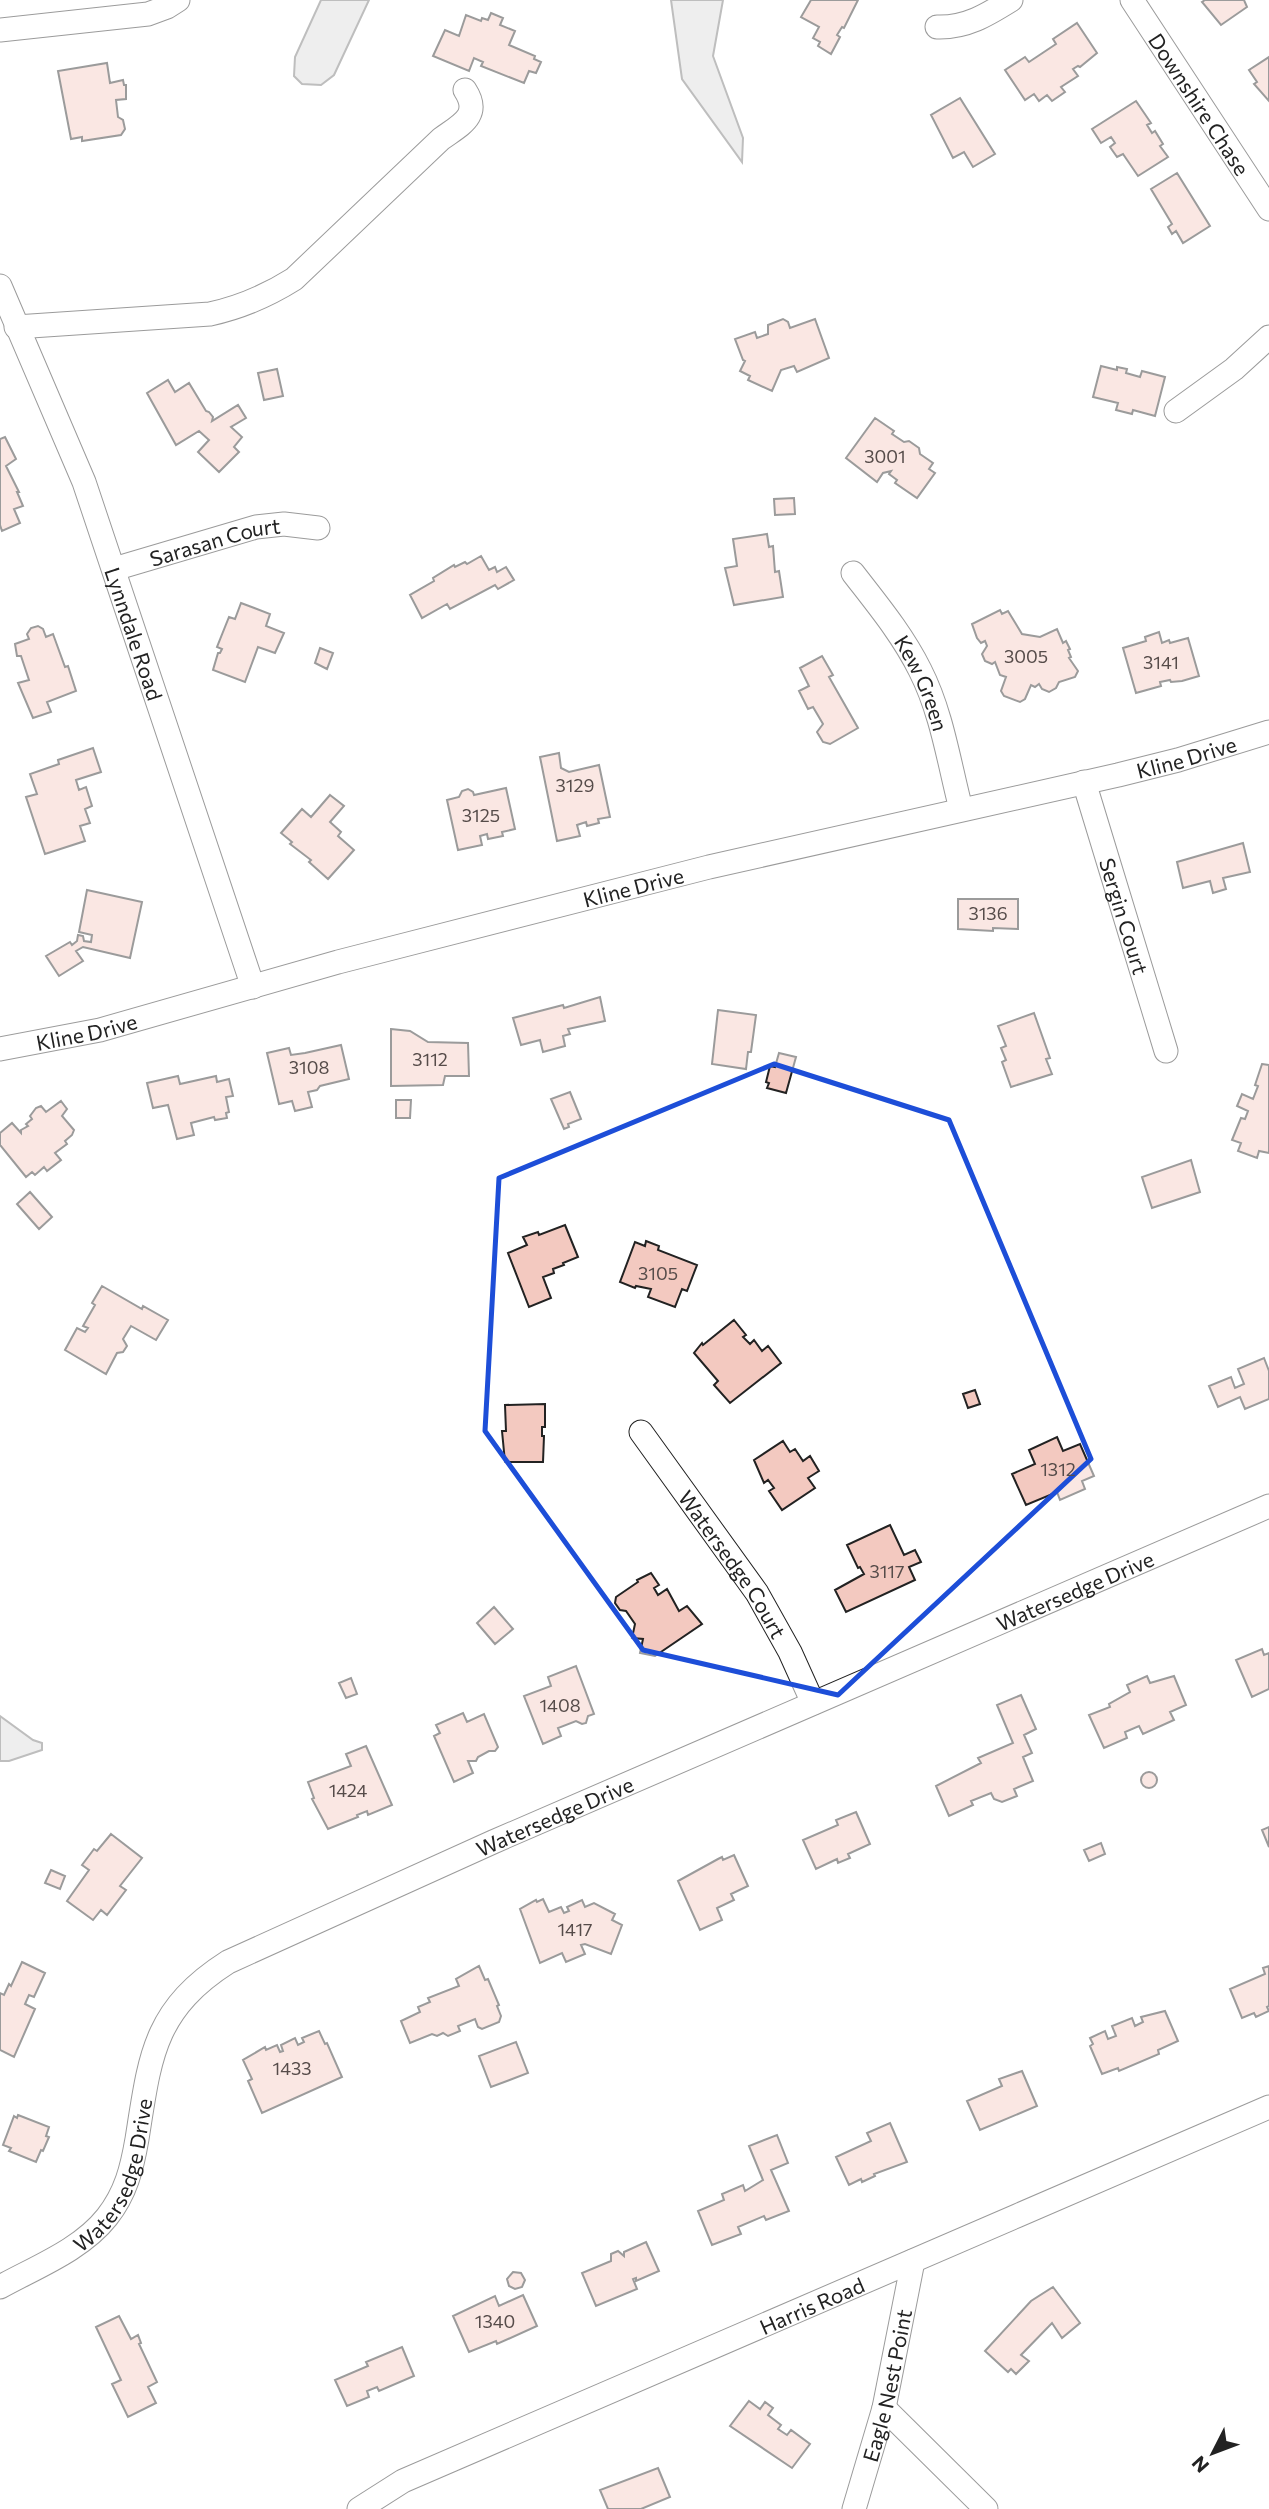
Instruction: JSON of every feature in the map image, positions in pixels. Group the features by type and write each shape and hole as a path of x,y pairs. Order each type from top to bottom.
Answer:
{"street":[{"path":"0,30 148,14 178,0"},
{"path":"937,27 966,24 982,18 1011,0"},
{"name":"Downshire Chase","path":"1132,0 1269,209"},
{"path":"16,327 211,314 240,307 268,295 294,279 440,139 467,120 471,100 465,90"},
{"name":"Lynndale Road","path":"0,286 84,482 253,987"},
{"path":"1175,411 1234,369 1269,337"},
{"name":"Sarasan Court","path":"114,569 256,527 284,524 318,527"},
{"name":"Kew Green","path":"852,573 900,634 921,671 936,710 961,809"},
{"name":"Kline Drive","path":"0,1049 100,1030 488,923 726,863 1178,760 1269,732"},
{"name":"Sergin Court","path":"1084,782 1166,1051"},
{"name":"Watersedge Court","path":"641,1432 757,1594 790,1652 813,1703"},
{"name":"Watersedge Drive","path":"0,2287 88,2236 121,2198 131,2174 156,2042 177,2006 205,1977 228,1962 493,1842 1269,1506"},
{"name":"Harris Road","path":"359,2509 403,2481 812,2307 1269,2107"},
{"name":"Eagle Nest Point","path":"854,2509 884,2408 912,2261"},
{"path":"884,2408 986,2509"}],"highlighted area":[{"path":"774,1064 949,1120 1091,1459 838,1695 643,1650 485,1431 499,1178"}],"shaded area":[{"path":"321,0 369,0 334,75 321,85 302,84 294,76 295,57"},
{"path":"671,0 723,0 713,56 743,138 742,162 682,79"},
{"path":"0,1716 33,1740 42,1743 42,1750 9,1761 0,1761"}],"building":[{"path":"811,0 858,0 844,28 842,27 837,35 840,37 831,54 818,46 820,42 813,38 819,27 801,17"},
{"path":"1244,0 1247,7 1221,25 1202,2"},
{"path":"491,13 503,18 500,25 515,31 509,45 535,56 534,59 541,62 536,73 529,71 524,83 481,66 483,62 474,58 469,71 433,56 445,30 459,36 466,15 481,21 482,18 488,20"},
{"path":"1077,23 1097,53 1080,67 1073,69 1078,76 1061,87 1065,92 1052,101 1047,95 1039,101 1034,94 1025,100 1005,70 1025,57 1029,62 1056,44 1053,39"},
{"path":"1269,57 1269,101 1254,84 1257,82 1249,70"},
{"path":"107,63 110,83 123,80 126,85 126,99 116,100 118,117 123,120 125,129 121,135 82,141 82,137 71,139 58,71"},
{"path":"960,98 995,154 973,167 964,152 953,158 931,115"},
{"path":"1136,101 1151,123 1147,125 1152,133 1155,131 1163,144 1160,146 1168,157 1138,176 1123,154 1117,157 1110,147 1115,143 1111,137 1101,143 1092,129"},
{"path":"1177,173 1210,226 1183,243 1176,231 1172,234 1168,227 1172,224 1151,189"},
{"path":"783,319 788,322 790,328 815,319 829,358 797,372 794,366 781,370 772,391 748,380 750,376 740,371 745,361 735,339 755,332 757,338 768,334 768,325"},
{"path":"1101,366 1117,370 1117,367 1127,369 1126,373 1140,377 1142,371 1165,377 1155,416 1133,410 1132,414 1116,410 1118,403 1093,397"},
{"path":"277,369 283,396 264,400 258,373"},
{"path":"168,380 175,392 189,383 206,411 213,417 212,421 238,405 246,418 231,427 242,437 234,447 239,452 219,472 198,452 209,440 199,431 176,445 147,393"},
{"path":"875,418 894,431 892,434 919,448 920,454 933,463 929,469 935,473 917,498 895,483 897,480 889,474 891,471 883,473 877,482 846,458"},
{"path":"5,437 16,459 6,466 23,506 14,509 20,523 2,531 0,439"},
{"path":"794,498 795,514 775,515 774,499"},
{"path":"767,534 769,547 773,546 775,572 779,571 783,597 734,605 725,568 737,566 733,539"},
{"path":"481,556 489,570 495,567 497,572 506,567 514,580 498,589 495,585 450,609 447,604 422,618 410,595 454,565 455,567 465,562 467,564"},
{"path":"241,603 270,614 266,626 284,633 275,653 258,647 245,682 213,670 218,653 222,649 217,647 229,617 235,619"},
{"path":"1000,610 1002,614 1008,611 1022,634 1040,637 1057,629 1063,643 1066,641 1070,649 1069,658 1078,671 1075,677 1059,682 1056,688 1049,692 1039,684 1035,687 1031,685 1025,699 1020,702 1004,696 1001,691 1006,677 1000,675 995,662 992,664 985,661 982,654 987,646 985,641 981,643 977,638 972,624"},
{"path":"38,626 43,629 46,637 53,634 76,691 47,702 51,712 33,718 18,683 29,680 21,656 17,656 15,644 29,639 27,634 31,628"},
{"path":"1159,632 1162,643 1188,638 1199,676 1182,681 1160,682 1161,686 1136,693 1123,648 1146,641 1145,637"},
{"path":"320,648 333,653 327,669 315,663"},
{"path":"822,656 833,675 829,677 858,728 830,744 823,742 817,732 823,724 813,707 808,709 799,691 809,686 800,668"},
{"path":"93,748 101,772 76,780 79,790 86,787 92,806 85,809 90,823 80,826 85,841 45,854 26,797 37,794 30,774 59,764 58,760"},
{"path":"559,753 561,768 569,772 599,765 610,817 598,819 599,823 587,826 586,822 577,825 580,836 557,841 540,757"},
{"path":"506,788 515,829 502,832 503,836 488,839 487,834 480,836 482,845 458,850 447,800 459,797 462,791 468,789 474,795"},
{"path":"330,795 344,806 330,822 341,832 338,836 354,850 328,879 281,833 302,809 311,817"},
{"path":"1243,843 1250,872 1223,878 1226,889 1213,893 1210,881 1183,888 1177,862"},
{"path":"87,890 142,902 130,958 83,947 76,951 83,961 59,976 46,956 70,942 72,945 77,941 78,935 83,936 84,941 91,942 92,935 79,932"},
{"path":"958,899 1018,899 1018,929 958,929"},
{"path":"600,997 605,1021 568,1029 570,1034 563,1036 565,1046 543,1052 540,1040 521,1045 513,1018 563,1005 564,1008"},
{"path":"718,1010 756,1015 746,1069 712,1064"},
{"path":"1034,1013 1050,1058 1046,1059 1052,1074 1011,1087 1002,1062 1006,1060 1001,1048 1006,1046 998,1026"},
{"path":"391,1029 410,1031 428,1042 468,1043 469,1076 445,1076 443,1085 391,1086"},
{"path":"341,1045 349,1079 308,1092 312,1107 295,1111 292,1101 279,1104 267,1053 289,1048 291,1055"},
{"path":"779,1053 796,1057 786,1093 767,1088 770,1066 775,1067"},
{"path":"1262,1064 1269,1065 1269,1153 1259,1151 1257,1158 1238,1151 1241,1143 1232,1140 1241,1118 1245,1119 1248,1111 1237,1106 1242,1094 1253,1099"},
{"path":"178,1076 180,1084 216,1076 217,1082 229,1079 233,1096 226,1097 229,1112 226,1113 227,1118 215,1120 214,1117 191,1123 194,1135 177,1139 168,1105 153,1108 147,1083"},
{"path":"570,1092 581,1119 568,1124 569,1127 564,1129 551,1099"},
{"path":"396,1100 411,1100 410,1118 396,1118"},
{"path":"61,1101 67,1109 62,1116 74,1130 65,1141 67,1144 55,1153 61,1160 47,1171 44,1167 35,1175 32,1172 26,1177 0,1145 0,1133 12,1123 21,1133 21,1130 28,1126 26,1124 32,1119 30,1116 36,1108 41,1106 46,1112"},
{"path":"1191,1160 1200,1192 1152,1208 1142,1177"},
{"path":"30,1192 52,1217 39,1229 17,1204"},
{"path":"565,1225 578,1257 563,1263 564,1265 553,1269 554,1273 543,1277 551,1298 529,1307 508,1253 527,1245 523,1237 538,1232 539,1235"},
{"path":"646,1241 659,1246 658,1250 697,1265 687,1291 682,1289 675,1307 648,1297 651,1289 635,1288 620,1282 635,1242 645,1246"},
{"path":"102,1286 142,1309 143,1306 168,1320 156,1340 131,1326 123,1339 127,1346 123,1352 117,1353 106,1374 65,1350 77,1328 85,1332 88,1328 83,1326"},
{"path":"734,1320 750,1344 754,1340 762,1351 768,1346 781,1363 730,1403 714,1385 718,1381 694,1353 702,1343 703,1345"},
{"path":"1264,1358 1269,1371 1269,1399 1245,1409 1240,1397 1218,1407 1209,1386 1231,1377 1235,1388 1244,1384 1238,1369"},
{"path":"975,1390 980,1404 968,1408 963,1394"},
{"path":"545,1404 545,1427 542,1427 543,1462 505,1462 502,1431 506,1431 505,1405"},
{"path":"1057,1437 1063,1451 1080,1444 1094,1476 1082,1481 1085,1489 1060,1500 1057,1492 1026,1505 1012,1474 1035,1464 1029,1450"},
{"path":"783,1441 790,1452 795,1449 803,1461 810,1456 819,1471 808,1478 815,1488 782,1510 769,1491 774,1488 768,1480 764,1483 754,1460"},
{"path":"890,1525 904,1555 915,1550 921,1562 909,1567 915,1580 846,1612 835,1590 864,1574 860,1567 858,1568 847,1545"},
{"path":"651,1573 659,1585 654,1588 658,1595 667,1589 679,1611 687,1606 702,1624 655,1656 640,1653 643,1639 632,1638 635,1624 626,1611 620,1610 615,1603 616,1597 638,1582 637,1580"},
{"path":"494,1607 513,1629 495,1644 477,1623"},
{"path":"1262,1649 1264,1655 1269,1653 1269,1689 1252,1697 1236,1660"},
{"path":"576,1666 594,1714 588,1716 586,1723 576,1721 558,1728 561,1736 543,1744 524,1696 551,1686 548,1677"},
{"path":"1147,1676 1150,1683 1174,1676 1186,1705 1170,1712 1174,1720 1143,1734 1139,1726 1125,1732 1127,1738 1104,1748 1089,1715 1110,1707 1109,1704 1130,1692 1127,1685"},
{"path":"351,1678 357,1694 346,1698 339,1683"},
{"path":"1021,1695 1036,1729 1024,1735 1032,1753 1023,1757 1033,1781 1014,1789 1017,1796 1002,1802 994,1799 991,1793 971,1801 973,1805 949,1816 936,1786 981,1763 978,1758 1013,1743 997,1705"},
{"path":"463,1713 467,1722 484,1714 498,1747 495,1751 478,1757 476,1761 468,1761 473,1773 454,1782 434,1736 440,1733 436,1725"},
{"path":"366,1746 392,1805 368,1815 367,1811 328,1829 312,1799 314,1798 308,1782 351,1766 346,1754"},
{"path":"1149,1772 1155,1774 1155,1786 1149,1788 1143,1786 1141,1780 1143,1774"},
{"path":"856,1812 870,1844 848,1854 850,1858 838,1863 837,1859 816,1869 803,1840 838,1825 836,1820"},
{"path":"1269,1827 1269,1847 1262,1830"},
{"path":"111,1834 142,1858 120,1886 126,1890 107,1915 101,1910 93,1920 67,1901 89,1870 82,1865 94,1849 97,1851"},
{"path":"1101,1843 1105,1854 1089,1861 1084,1850"},
{"path":"734,1855 748,1886 731,1894 734,1900 717,1908 722,1920 700,1930 678,1881 722,1857 723,1860"},
{"path":"51,1870 65,1876 60,1889 45,1883"},
{"path":"543,1899 549,1912 561,1907 564,1913 569,1911 567,1907 582,1900 585,1907 594,1903 615,1914 612,1920 622,1925 611,1954 585,1944 581,1945 585,1954 566,1962 562,1953 540,1963 520,1909"},
{"path":"22,1962 45,1973 34,1997 29,1995 25,2004 35,2009 14,2057 0,2050 0,1993 4,1995 9,1984 11,1986"},
{"path":"479,1966 499,2005 499,2022 482,2029 478,2027 475,2019 458,2026 460,2031 448,2036 443,2033 437,2036 432,2034 410,2043 401,2021 420,2012 418,2007 430,2002 428,1998 459,1986 456,1979"},
{"path":"1269,1966 1269,2011 1256,2017 1254,2013 1242,2018 1230,1989 1265,1974 1263,1968"},
{"path":"1165,2011 1178,2041 1158,2050 1159,2054 1119,2071 1118,2068 1102,2074 1090,2046 1093,2044 1090,2038 1105,2031 1108,2039 1116,2036 1112,2026 1132,2018 1135,2026 1143,2022 1141,2017"},
{"path":"319,2031 342,2077 262,2113 248,2081 252,2079 243,2060 265,2047 266,2050 277,2045 280,2052 283,2051 281,2045 295,2038 298,2045 304,2042 302,2038"},
{"path":"516,2042 528,2073 491,2087 479,2056"},
{"path":"1022,2071 1037,2106 980,2130 967,2101 1002,2086 999,2079"},
{"path":"18,2115 49,2127 46,2136 49,2137 36,2162 9,2151 11,2148 3,2145 14,2116 17,2118"},
{"path":"890,2123 907,2162 849,2185 836,2157 871,2141 867,2133"},
{"path":"777,2135 788,2163 771,2170 789,2211 766,2220 764,2216 738,2227 741,2234 712,2245 698,2211 724,2200 722,2194 743,2185 745,2191 763,2180 749,2146"},
{"path":"646,2242 659,2271 636,2281 636,2278 633,2279 637,2289 596,2306 582,2273 611,2261 611,2254 618,2251 624,2256 624,2252"},
{"path":"513,2272 521,2273 525,2280 522,2287 515,2289 509,2286 507,2279"},
{"path":"1053,2287 1080,2323 1062,2338 1052,2323 1021,2355 1029,2361 1016,2374 1011,2369 1008,2372 985,2351 1031,2301"},
{"path":"523,2295 537,2326 497,2344 496,2341 469,2352 453,2316 495,2296 499,2306"},
{"path":"119,2316 131,2339 138,2335 139,2344 157,2382 148,2387 156,2403 128,2417 112,2384 121,2380 96,2327"},
{"path":"402,2347 414,2376 379,2391 377,2387 367,2391 369,2397 347,2406 335,2380 368,2366 366,2362"},
{"path":"749,2401 760,2409 765,2402 773,2408 768,2415 781,2425 778,2429 787,2435 791,2430 810,2444 792,2468 730,2426"},
{"path":"658,2468 670,2497 641,2509 608,2509 600,2490"}]}
